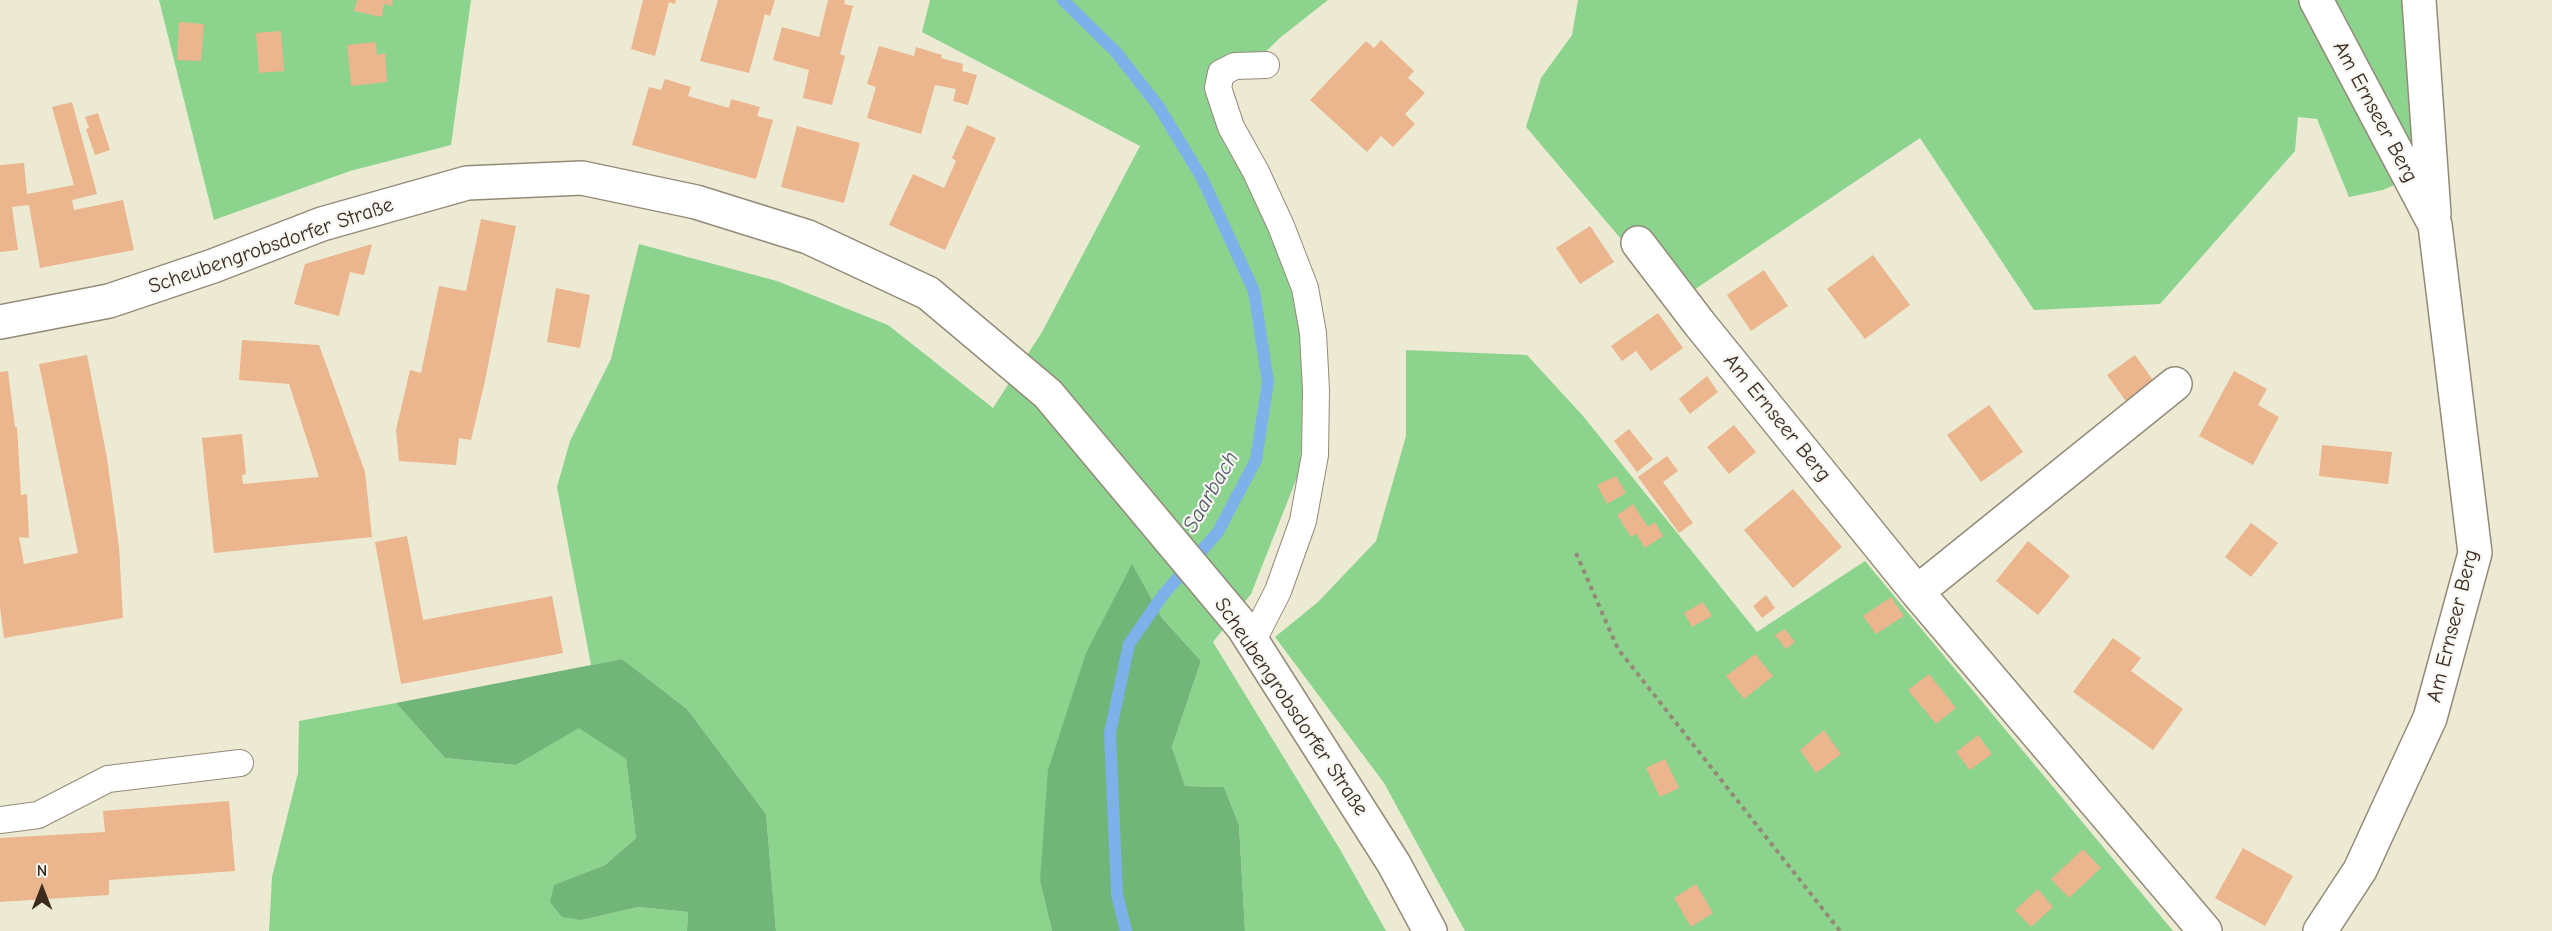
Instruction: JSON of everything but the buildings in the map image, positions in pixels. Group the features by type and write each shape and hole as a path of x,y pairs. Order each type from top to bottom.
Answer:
{"street":[{"name":"Am Ernseer Berg","path":"2316,0 2435,225"},
{"name":"Am Ernseer Berg","path":"2320,931 2360,870 2430,718 2475,553 2435,225 2419,0"},
{"name":"Scheubengrobsdorfer Straße","path":"0,322 110,301 213,266 322,224 467,183 582,178 696,202 808,237 928,292 1048,393 1160,525 1247,634 1394,864 1430,931"},
{"name":"Am Ernseer Berg","path":"1638,243 1699,323 1917,592 2205,931"},
{"path":"1917,592 2175,384"}],"lane":[{"path":"1247,634 1278,591 1303,521 1315,444 1316,390 1313,333 1305,288 1281,225 1256,172 1231,127 1218,88 1221,73 1235,66 1266,65"},
{"path":"0,820 38,814 108,779 240,763"}],"path":[{"path":"1576,553 1618,649 1840,931"}],"green space":[{"path":"159,0 471,0 451,145 350,171 214,220"},
{"path":"930,0 1328,0 1281,37 1211,104 1275,230 1306,336 1300,470 1251,594 1213,642 1341,851 1386,931 1245,931 1239,825 1224,787 1185,786 1172,747 1201,661 1162,618 1132,565 1040,881 1052,931 776,931 766,814 687,709 622,659 591,665 557,487 570,441 611,359 639,244 777,281 888,325 993,408 1042,332 1140,146 922,32"},
{"path":"1578,0 2406,0 2422,173 2383,190 2349,197 2317,119 2298,117 2295,151 2160,304 2034,310 1920,138 1673,304 1526,127 1541,78 1572,35"},
{"path":"1406,350 1527,355 1583,416 1757,632 1865,561 2173,931 1465,931 1384,783 1275,637 1318,602 1376,541 1406,436"},
{"path":"1132,564 1162,618 1201,661 1172,747 1185,786 1224,787 1239,825 1245,931 1052,931 1040,881 1048,770 1086,653"},
{"path":"622,659 687,709 766,814 776,931 687,931 688,912 638,907 582,920 562,917 550,902 554,885 605,865 636,838 626,759 579,728 516,765 445,758 396,703"},
{"path":"396,703 445,758 516,765 579,727 626,759 636,838 605,865 555,885 582,920 638,907 688,912 687,931 269,931 272,877 298,773 299,721"}],"waterway":[{"name":"Saarbach","path":"1063,0 1116,52 1159,107 1202,178 1254,291 1268,382 1256,460 1218,532 1163,595 1129,644 1110,733 1117,894 1126,931"}]}
